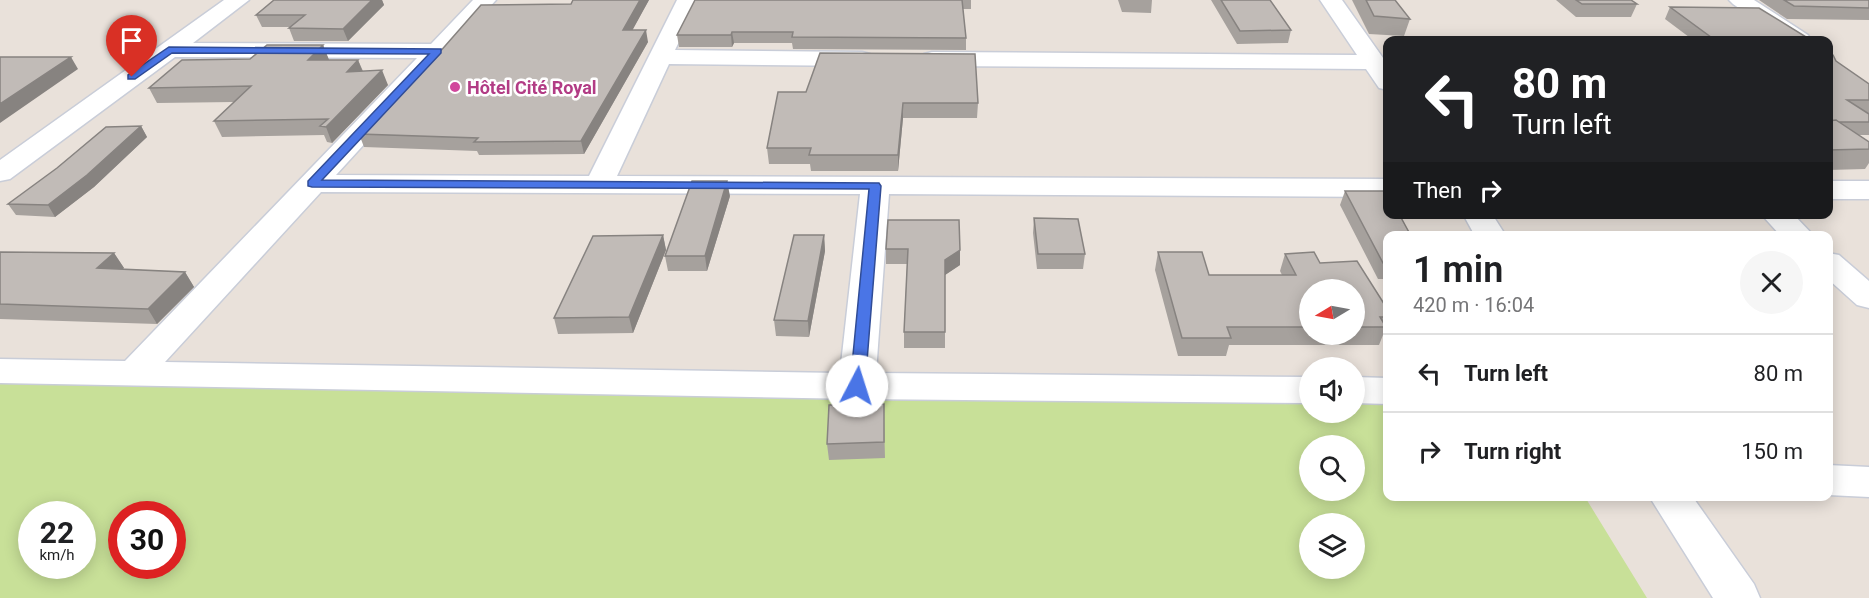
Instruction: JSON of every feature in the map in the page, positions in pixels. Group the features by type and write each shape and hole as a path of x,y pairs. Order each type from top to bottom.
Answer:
{"street":[{"path":"0,173 238,0"},
{"path":"133,374 485,0"},
{"path":"599,184 688,0"},
{"path":"1331,0 1383,76"},
{"path":"1740,0 1794,36"},
{"path":"169,50 437,51"},
{"path":"661,57 886,59"},
{"path":"910,59 1374,62"},
{"path":"312,183 1383,188"},
{"path":"857,386 875,186"},
{"path":"1833,190 1869,190"},
{"path":"1780,219 1794,231"},
{"path":"1833,266 1869,298"},
{"path":"0,371 857,386 1299,390"},
{"path":"1365,390 1383,391"},
{"path":"1833,480 1869,482"},
{"path":"1673,501 1738,598"}],"green space":[{"path":"0,380 1299,402 1299,423 1365,423 1365,403 1383,404 1383,501 1587,501 1647,598 0,598"}],"building":[{"path":"274,0 372,0 343,29 289,28 305,15 256,15"},
{"path":"573,0 640,0 623,30 646,30 581,141 474,142 478,138 359,134 434,54 438,54 481,5 571,4"},
{"path":"695,0 962,0 966,38 792,37 793,32 677,35"},
{"path":"1221,0 1270,0 1291,30 1240,31"},
{"path":"1366,0 1395,0 1410,19 1374,16"},
{"path":"1576,0 1631,0 1637,4 1582,4"},
{"path":"1784,0 1869,0 1869,8 1794,6"},
{"path":"1670,7 1759,8 1804,36 1710,36"},
{"path":"267,45 323,45 308,60 358,60 347,72 382,70 326,127 320,126 328,119 214,121 251,86 149,88 182,60 250,59"},
{"path":"820,53 975,54 978,103 903,103 898,155 809,155 811,148 767,148 778,92 806,92"},
{"path":"1833,55 1836,61 1869,84 1869,100 1847,100 1869,114 1869,122 1839,122 1833,120"},
{"path":"0,57 71,57 0,104"},
{"path":"1833,120 1836,120 1869,142 1869,149 1833,150"},
{"path":"141,126 87,175 48,205 8,204 57,168 106,127"},
{"path":"692,181 727,181 705,256 665,256"},
{"path":"1345,191 1383,191 1383,219 1402,219 1408,231 1383,231 1383,263"},
{"path":"1034,218 1078,219 1085,254 1038,254"},
{"path":"888,220 959,220 960,250 945,260 945,332 904,332 908,249 886,249"},
{"path":"663,235 629,317 554,318 593,236"},
{"path":"794,235 824,235 808,321 774,320"},
{"path":"0,252 114,253 97,268 185,272 148,309 0,304"},
{"path":"1158,252 1202,252 1209,275 1296,275 1285,254 1314,252 1320,263 1357,261 1383,302 1383,317 1380,317 1383,327 1365,327 1365,279 1299,279 1299,327 1227,327 1231,338 1182,338"},
{"path":"884,404 884,442 827,444 829,405"}],"place":[{"name":"Hôtel Cité Royal","path":"455,87"}],"route":[{"path":"132,77 169,50 437,51 312,183 875,186 857,386"}]}
